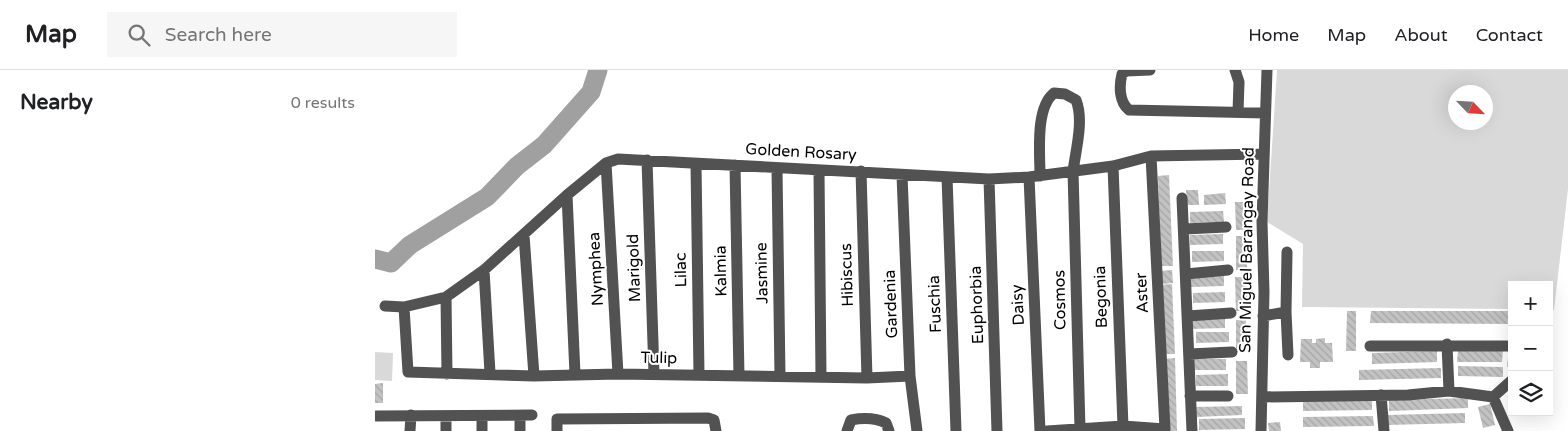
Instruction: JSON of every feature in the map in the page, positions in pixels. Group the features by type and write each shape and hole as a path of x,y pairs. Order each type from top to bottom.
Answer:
{"street":[{"path":"1150,70 1126,71 1122,74 1121,96 1124,106 1129,110 1265,113"},
{"path":"1235,70 1239,82 1238,112"},
{"name":"San Miguel Barangay Road","path":"1261,431 1262,222 1267,70"},
{"name":"Cosmos","path":"1034,176 1040,124 1047,101 1050,96 1058,92 1072,97 1078,105 1078,134 1073,170 1080,429"},
{"name":"Golden Rosary","path":"607,163 618,160 647,160 777,169 861,171 902,175 989,178 1034,176 1113,166 1151,156 1264,154"},
{"name":"Aster","path":"1123,426 1165,429 1151,156"},
{"name":"Marigold","path":"647,160 654,374"},
{"path":"385,306 404,307 446,296 484,270 567,195 607,163"},
{"name":"Nymphea","path":"607,163 617,374"},
{"name":"Lilac","path":"696,164 699,375"},
{"name":"Kalmia","path":"735,165 739,376"},
{"name":"Begonia","path":"1113,166 1123,426"},
{"name":"Jasmine","path":"777,169 781,376"},
{"path":"819,171 821,377"},
{"name":"Hibiscus","path":"861,171 867,378"},
{"name":"Gardenia","path":"902,175 909,376 917,431"},
{"name":"Daisy","path":"1034,176 1040,431"},
{"name":"Fuschia","path":"947,177 956,431"},
{"name":"Euphorbia","path":"989,178 997,431"},
{"path":"567,195 575,374"},
{"path":"1182,198 1187,274 1192,431"},
{"path":"1185,229 1226,228"},
{"path":"524,235 534,376"},
{"path":"1287,252 1286,312 1288,355"},
{"path":"484,270 490,373"},
{"path":"1187,274 1228,270"},
{"path":"446,296 447,374"},
{"name":"Tulip","path":"404,307 408,372 447,374 490,373 534,376 654,374 867,378 909,376"},
{"path":"1263,316 1286,312"},
{"path":"1188,316 1231,313"},
{"path":"1370,346 1447,344 1508,346"},
{"path":"1447,344 1449,391"},
{"path":"1189,354 1231,352"},
{"path":"1262,396 1408,395 1449,391 1493,397 1508,384"},
{"path":"1381,395 1384,431"},
{"path":"1190,396 1228,396"},
{"path":"1493,397 1508,431"},
{"path":"410,431 411,415"},
{"path":"375,416 526,415 520,431"},
{"path":"446,416 446,431"},
{"path":"482,416 482,431"},
{"path":"557,431 557,419 708,418 714,420 716,431"},
{"path":"847,431 851,420 859,419 879,420 886,423 889,431"},
{"path":"1047,431 1123,426"}],"shaded area":[{"path":"1277,70 1568,70 1568,189 1554,310 1553,281 1508,281 1508,309 1302,307 1303,244 1267,222"},
{"path":"375,352 393,353 392,381 375,380"}],"building":[{"path":"1169,175 1173,266 1161,266 1158,176"},
{"path":"1186,190 1198,190 1199,205 1187,205"},
{"path":"1225,193 1226,204 1204,205 1204,195"},
{"path":"1235,202 1246,202 1247,230 1236,230"},
{"path":"1223,211 1224,222 1190,223 1190,212"},
{"path":"1223,234 1223,244 1190,245 1190,235"},
{"path":"1236,236 1247,236 1247,270 1236,270"},
{"path":"1192,251 1224,251 1224,261 1192,262"},
{"path":"1172,270 1173,283 1161,284 1160,271"},
{"path":"1224,276 1224,286 1191,287 1190,277"},
{"path":"1235,277 1247,277 1247,311 1236,311"},
{"path":"1172,284 1175,354 1164,354 1161,285"},
{"path":"1225,292 1225,302 1193,303 1193,293"},
{"path":"1347,311 1356,311 1356,351 1346,351"},
{"path":"1371,311 1508,311 1508,324 1370,323"},
{"path":"1225,317 1225,328 1191,329 1191,318"},
{"path":"1236,320 1246,320 1247,351 1236,352"},
{"path":"1196,332 1229,332 1229,342 1196,343"},
{"path":"1325,338 1325,343 1332,343 1333,362 1320,362 1320,368 1310,368 1310,362 1300,362 1301,339 1312,339 1312,343 1316,343 1316,339"},
{"path":"1458,350 1503,351 1502,362 1457,362"},
{"path":"1437,351 1437,362 1372,364 1372,353"},
{"path":"1175,358 1177,431 1166,431 1163,359"},
{"path":"1193,359 1226,359 1226,370 1193,370"},
{"path":"1236,361 1247,361 1248,394 1236,394"},
{"path":"1458,366 1503,367 1503,377 1458,376"},
{"path":"1441,368 1441,378 1359,380 1359,370"},
{"path":"1228,374 1228,386 1196,386 1196,375"},
{"path":"383,383 383,403 375,403 375,384"},
{"path":"1468,398 1468,408 1389,411 1389,400"},
{"path":"1372,399 1372,410 1303,411 1303,400"},
{"path":"1490,404 1495,425 1483,428 1478,407"},
{"path":"1242,406 1242,415 1196,417 1196,407"},
{"path":"1465,413 1465,423 1387,425 1387,415"},
{"path":"1373,416 1374,426 1303,427 1303,417"},
{"path":"1245,418 1245,429 1199,430 1199,419"},
{"path":"1280,422 1281,431 1269,431 1268,423"}],"waterway":[{"path":"375,259 391,263 410,245 487,197 517,166 544,145 591,92 598,70"}]}
